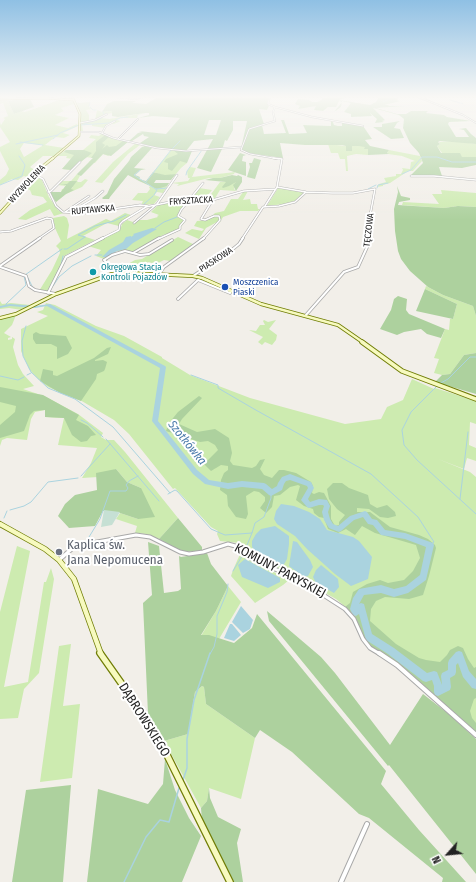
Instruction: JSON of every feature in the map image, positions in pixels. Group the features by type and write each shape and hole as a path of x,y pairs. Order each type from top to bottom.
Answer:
{"street":[{"name":"WYZWOLENIA","path":"0,213 43,166 78,137"},
{"path":"113,137 153,148 181,150 241,147 245,137"},
{"name":"PIASKOWA","path":"193,276 239,244 245,237 250,225 277,188 282,159 246,153 241,151 241,147"},
{"path":"48,192 51,191 80,162"},
{"name":"RUPTAWSKA","path":"35,175 43,179 48,192 57,207 65,213 84,213 140,205 148,206"},
{"path":"134,223 157,204 177,175"},
{"path":"411,176 434,176 476,180"},
{"path":"133,253 163,236 180,229 180,226 185,220 178,215 186,202 203,183"},
{"name":"FRYSZTACKA","path":"48,293 66,257 119,230 120,224 148,206 170,202 213,201 244,191 277,188 306,192 351,193 375,190"},
{"name":"TĘCZOWA","path":"306,316 326,290 344,272 358,267 362,261 368,245 369,220 375,190"},
{"path":"70,213 95,198 103,191"},
{"path":"265,206 279,206 295,202 306,192"},
{"path":"65,213 89,196"},
{"path":"159,274 164,267 199,243 216,226 220,220 219,216 214,216 205,220 201,219 213,201"},
{"path":"84,213 99,205"},
{"path":"0,232 11,231 47,218 52,218 54,228 0,266"},
{"path":"114,270 105,261 105,259 119,251 128,251 140,255 149,254 172,240"},
{"path":"0,266 26,276 32,288 38,292 56,294"},
{"path":"0,318 16,314 56,294 112,274 128,272 193,276 202,278 261,304 341,326 395,367 439,386 476,399"},
{"path":"178,299 198,280 230,293 231,291"},
{"path":"0,524 45,549 59,560"},
{"name":"KOMUNY PARYSKIEJ","path":"59,560 75,546 136,535 150,537 176,550 189,554 203,552 228,544 239,546 252,559 300,580 345,609 354,619 363,639 370,648 396,665 476,735"},
{"name":"DĄBROWSKIEGO","path":"59,560 74,579 98,652 143,714 166,753 230,882"},
{"path":"340,882 367,824"}],"green space":[{"path":"7,137 55,137 45,145 64,148 54,156 43,156 30,167 38,172 29,178 24,176 18,180 12,179 0,185 0,180 6,175 9,169 0,151 0,147 10,142","holes":["24,143 42,146 24,157 20,149"]},
{"path":"102,137 109,137 102,143 105,145 102,149 107,145 109,147 116,146 124,140 129,141 111,156 103,154 81,176 78,175 77,174 93,158 91,158 96,151 96,142"},
{"path":"109,137 129,141 108,156 103,154 95,163 89,162 93,158 85,157 71,170 62,169 72,159 66,158 67,156 57,156 66,150 83,150 96,139 89,138"},
{"path":"133,137 138,137 132,141 129,141"},
{"path":"149,137 229,137 227,141 225,140 211,172 197,168 213,139 194,141 186,151 192,151 187,163 180,161 172,171 168,169 168,163 164,162 166,159 178,154 173,150 152,148 140,143"},
{"path":"244,137 371,137 372,139 365,140 370,146 389,150 387,153 389,154 368,155 368,149 364,149 365,147 359,146 352,146 352,151 346,151 346,146 342,145 280,143 283,158 247,153 241,149"},
{"path":"388,137 404,138 391,139"},
{"path":"407,137 475,137 476,144 440,141 438,142 440,144 437,146 441,153 460,153 462,157 476,157 476,165 462,168 439,167 442,176 410,176 423,163 419,153 410,143"},
{"path":"454,141 476,144 476,157 462,157 442,153 437,146 440,144 439,142"},
{"path":"136,143 140,145 128,154 102,183 95,182 113,162"},
{"path":"328,144 346,146 346,151 352,146 366,146 368,149 368,155 356,154 347,156 348,171 346,171 345,159 340,159 338,153 331,153"},
{"path":"145,146 152,148 134,168 146,169 141,170 135,175 140,177 139,179 146,181 153,172 165,175 176,174 171,180 156,180 154,183 169,183 167,186 157,189 128,175 109,199 103,199 102,198 107,194 114,179 131,157"},
{"path":"66,150 84,150 92,153 71,170 62,169 74,155 64,152"},
{"path":"171,150 186,151 187,163 176,174 165,176 154,172 146,181"},
{"path":"389,150 420,156 422,161 413,171 408,171 390,183 377,187 379,184 386,182 384,178 401,174 403,170 402,168 410,169 411,162 415,161 402,156 388,154 387,153"},
{"path":"240,153 246,155 243,156 242,161 246,162 246,176 228,170"},
{"path":"254,158 261,160 255,179 247,177 250,167 249,163 252,163"},
{"path":"190,167 196,168 192,177 235,172 234,174 220,178 209,178 177,186 179,184 172,183 188,181 190,178 188,178 187,171"},
{"path":"77,174 80,176 77,181 78,182 85,179 88,180 82,187 66,194 56,202 50,193 61,192 62,189 73,188 67,184 62,185 66,185 65,186 58,185 62,181 71,181"},
{"path":"232,175 242,177 242,182 236,191 233,185 236,182 223,188 222,187 226,182 205,180 220,178"},
{"path":"36,176 42,180 49,197 58,210 64,213 54,216 50,209 26,220 18,219 30,210 47,202 43,197 32,195 30,190 26,189"},
{"path":"70,181 77,181 71,189 74,190 56,202 49,192 61,192 66,185 60,184 67,184"},
{"path":"236,181 234,189 236,191 220,190 214,200 206,201 220,182 227,182 229,185"},
{"path":"169,183 163,193 157,192 154,195 160,197 154,204 141,205 143,201 132,200 138,193 147,193 150,189 149,187 152,185"},
{"path":"397,186 401,196 410,198 410,200 399,202 398,205 444,208 458,206 476,207 476,316 473,306 443,295 428,287 410,271 401,259 398,251 395,231 394,209 398,192"},
{"path":"199,188 212,190 203,201 188,201"},
{"path":"278,188 304,192 298,200 284,204 267,206"},
{"path":"441,190 476,193 476,207 458,206 444,208 402,205 403,202 439,204 432,194 442,194"},
{"path":"248,191 243,200 250,199 251,204 257,204 258,209 260,209 258,211 240,211 223,217 220,222 206,228 199,239 185,233 192,229 202,231 204,229 194,226 197,221 208,220 215,213 224,211 231,199 238,199 243,192"},
{"path":"168,202 185,202 179,216 186,220 178,231 163,235 131,254 117,251 104,259 96,256 101,250 88,246 120,230 122,224 127,220 133,222 136,220 147,220 158,217 157,216 159,215 151,212 159,204"},
{"path":"125,213 131,215 119,224 119,226 107,223 83,236 95,240 64,256 62,265 48,291 39,291 52,270 60,253 56,246 61,241 55,228 53,218 64,216 67,218 69,225 67,239 106,219 111,221"},
{"path":"178,237 195,245 170,261 164,260 158,263 156,261 152,263 143,263 139,266 146,270 145,272 119,269 135,260 142,259"},
{"path":"426,286 443,295 473,306 476,316 476,353 464,355 450,374 442,375 434,373 439,359 434,358 445,329 449,330 450,319 453,319 457,304 425,289"},
{"path":"425,289 457,304 453,319 416,311"},
{"path":"398,296 407,299 406,310 409,314 445,329 441,338 427,334 421,329 404,332 397,335 380,329 391,310 394,299"},
{"path":"0,301 2,304 11,303 30,305 22,310 9,308 0,309"},
{"path":"46,303 55,305 96,326 124,336 162,357 190,375 250,398 345,424 381,419 387,407 403,400 412,379 434,389 435,388 476,401 476,424 470,422 469,445 476,448 476,461 467,458 464,469 438,459 470,472 476,477 476,730 431,688 367,645 354,614 336,599 295,576 252,557 239,543 220,541 217,534 218,531 211,527 175,488 173,489 129,434 114,420 80,400 48,387 38,379 29,369 21,351 21,329 48,316 37,312 43,310"},
{"path":"16,315 12,325 4,333 11,337 8,338 8,340 12,339 12,337 15,339 13,347 18,365 23,374 34,386 23,389 44,396 78,414 103,433 101,437 106,440 114,440 125,452 178,518 159,539 146,534 135,533 137,526 116,519 120,513 138,519 141,488 127,482 116,469 98,477 82,478 91,463 97,448 58,445 64,418 45,417 45,410 35,412 31,419 27,440 7,438 2,440 0,446 0,319"},
{"path":"264,320 268,322 276,320 269,329 277,335 276,340 272,345 265,342 262,345 258,342 263,337 249,330 256,331 260,325 265,325"},
{"path":"36,332 40,334 66,336 72,348 68,354 57,359 57,347 51,344 36,344 33,339 33,334"},
{"path":"111,347 108,354 95,360 103,360 107,362 105,369 97,374 96,379 81,401 60,393 40,381 43,369 53,371 53,375 57,376 94,358 107,348"},
{"path":"476,353 476,394 435,382 442,375 450,374 464,355"},
{"path":"0,387 43,395 79,415 76,420 88,426 96,435 91,436 87,441 81,442 72,435 64,418 45,417 45,410 34,411 30,415 24,431 0,438 0,425 15,412 16,406 0,402"},
{"path":"199,396 202,398 179,424 197,432 215,429 229,438 232,453 230,461 233,465 252,468 256,466 260,460 265,459 260,469 264,475 272,478 279,470 296,473 311,482 313,486 312,493 324,493 331,506 331,519 335,526 339,525 339,522 345,515 337,509 329,499 327,489 333,483 342,483 349,488 368,495 370,504 377,508 387,505 395,512 396,516 388,518 380,517 369,509 357,508 357,512 370,512 390,527 419,535 428,539 435,545 436,548 423,595 409,599 385,597 376,601 371,609 370,621 396,644 419,658 440,662 450,650 458,646 463,648 474,668 476,667 476,698 474,699 470,711 472,718 476,723 476,737 390,660 377,654 364,639 355,616 345,607 350,603 353,592 367,584 380,580 388,583 404,580 413,571 420,558 416,545 375,533 362,526 355,535 346,529 338,533 328,529 324,518 319,517 314,513 313,509 304,506 296,500 300,486 298,485 290,487 280,495 274,496 272,507 266,513 260,508 265,501 265,497 259,492 254,491 246,496 248,514 246,519 236,517 228,506 227,495 220,490 221,480 224,473 228,470 228,466 221,465 211,471 204,464 218,450 215,445 208,441 200,442 166,431 169,423 178,412"},
{"path":"116,469 127,482 141,488 155,517 138,519 120,513 103,511 95,526 69,528 58,516 65,504 75,495 97,490 96,473"},
{"path":"104,510 120,512 112,525 101,527"},
{"path":"178,518 202,547 202,551 183,552 159,539"},
{"path":"148,542 159,546 164,593 178,591 181,589 179,556 181,557 207,553 211,564 228,586 216,611 201,635 209,635 234,643 252,628 257,614 386,771 381,784 419,830 466,882 442,882 443,878 369,818 359,814 292,752 260,730 255,738 206,704 204,687 202,686 195,692 188,734 164,741 148,714 143,603 152,595"},
{"path":"17,546 30,551 4,687 28,682 44,582 46,582 51,568 54,579 39,673 24,689 18,718 0,719 0,612"},
{"path":"241,552 251,560 289,580 255,603 231,576"},
{"path":"228,586 241,602 219,639 201,636 216,611"},
{"path":"267,611 321,657 390,745 423,694 450,715 476,739 476,874 389,765 388,766 269,621"},
{"path":"71,644 63,706 80,704 72,778 40,782 59,646"},
{"path":"202,686 204,687 206,704 255,738 241,799 209,788 207,801 201,808 164,741 188,734 195,692"},
{"path":"165,759 175,790 189,818 201,836 182,882 87,882 98,789 148,804 163,784"},
{"path":"71,785 63,882 12,882 26,790"},
{"path":"209,788 210,798 218,817 241,829 237,843 243,882 234,882 202,821 201,808 207,801"}],"water":[{"path":"152,228 157,229 133,243 126,249 117,251 107,257 102,257 109,250 123,242 126,237 131,237 134,235 133,234"},
{"path":"281,504 294,506 309,512 320,519 327,530 353,537 359,541 372,557 368,579 351,586 307,549 295,536 277,524 274,519 276,511"},
{"path":"275,526 289,536 287,559 283,566 277,566 259,558 254,553 252,546 252,541 261,529"},
{"path":"293,541 297,542 310,560 313,567 308,576 304,577 289,566"},
{"path":"245,559 280,578 280,582 268,588 242,577 238,565"},
{"path":"321,565 338,579 339,587 334,593 316,583 313,577 316,570"},
{"path":"241,606 253,620 250,629 243,633 232,622"},
{"path":"230,624 232,624 241,635 234,641 224,638"}],"waterway":[{"path":"23,142 48,137"},
{"path":"172,149 180,141"},
{"path":"16,144 23,142"},
{"path":"23,142 43,145"},
{"path":"146,182 171,150"},
{"path":"186,175 187,171 202,150"},
{"path":"0,185 22,176 25,165 19,156"},
{"path":"402,174 411,170 422,157 437,157 452,162 476,162"},
{"path":"140,170 134,175 157,190 154,195"},
{"path":"377,188 378,185 388,183"},
{"path":"368,189 376,185"},
{"path":"156,189 167,188"},
{"path":"143,205 153,196"},
{"path":"64,249 67,249 85,237 78,235 95,226 114,221 126,215"},
{"path":"155,228 164,222 177,217"},
{"path":"25,275 62,249"},
{"path":"95,255 102,255"},
{"path":"61,265 63,256"},
{"path":"53,286 59,277 72,266 91,256"},
{"path":"6,306 6,304 26,285 24,276"},
{"path":"28,278 33,288"},
{"name":"Szotkówka","path":"0,307 10,305 35,307 48,305 163,367 155,421 195,472 207,482 228,486 242,484 264,486 271,493 280,488 284,479 290,477 309,484 311,488 304,500 309,505 325,502 327,506 325,512 327,520 331,526 339,529 352,518 365,514 370,522 375,522 383,533 405,536 430,545 423,577 408,589 394,593 381,589 362,592 356,601 354,609 356,612 361,607 369,637 391,651 426,678 434,675 438,686 438,692 447,687 445,676 452,672 452,663 459,655 466,674 476,685"},
{"path":"26,326 22,341 23,356 31,372 48,388 75,399 113,427 170,493"},
{"path":"439,384 448,379 470,357 476,357"},
{"path":"27,375 31,373"},
{"path":"191,375 218,385 218,388 254,409 371,474 418,517 434,542 430,545"},
{"path":"0,376 18,380 24,377"},
{"path":"437,386 411,412 402,430 404,445 417,460 476,514"},
{"path":"81,420 87,423 103,437"},
{"path":"460,499 468,432"},
{"path":"106,439 138,476"},
{"path":"81,476 110,444"},
{"path":"86,542 100,519 110,491 126,491 128,488 126,485 129,481 138,476"},
{"path":"138,476 159,501"},
{"path":"10,510 24,506 31,502 48,482 78,478"},
{"path":"170,493 175,490 177,491 211,529 225,535 252,533"},
{"path":"252,533 255,523 264,517 271,498 271,493"},
{"path":"4,518 7,511"},
{"path":"245,550 252,533"},
{"path":"233,571 244,553"},
{"path":"210,654 214,647 217,634 217,616 227,592 228,584"},
{"path":"183,780 187,768 187,739 194,700 210,653"},
{"path":"124,882 146,837 160,820 169,822 179,788"}],"place":[{"name":"Okręgowa Stacja Kontroli Pojazdów","path":"93,272"},
{"name":"Moszczenica Piaski","path":"225,287"},
{"name":"Kaplica św. Jana Nepomucena","path":"59,552"}]}
